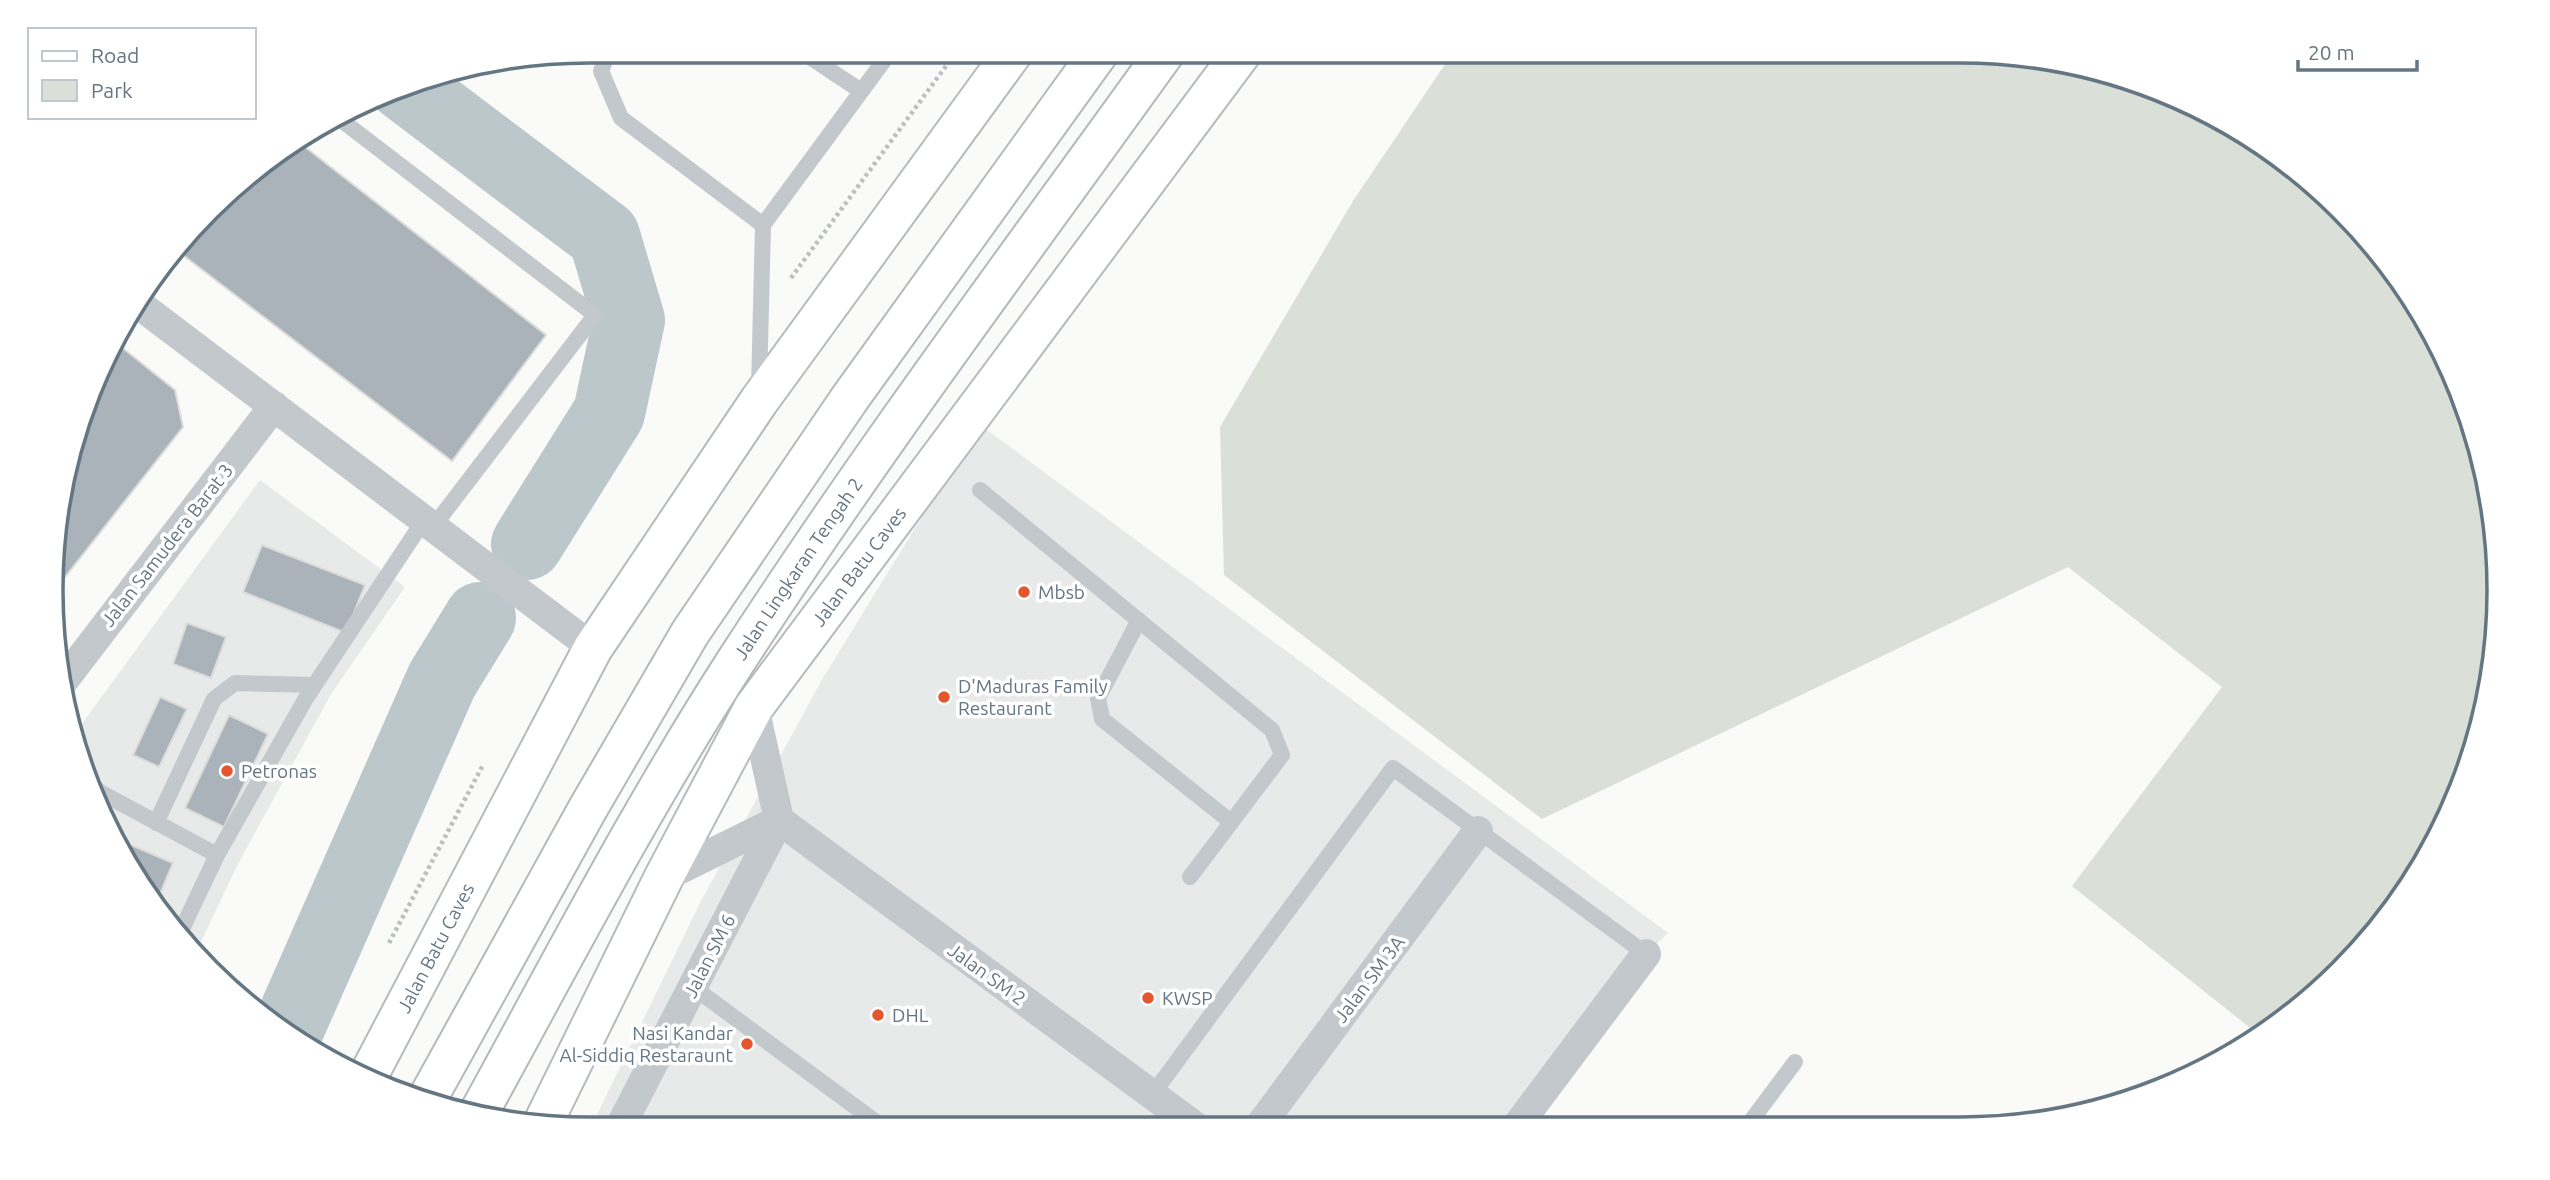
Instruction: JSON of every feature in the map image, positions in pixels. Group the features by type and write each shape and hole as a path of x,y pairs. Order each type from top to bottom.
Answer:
{"main road":[{"name":"Jalan Batu Caves","path":"371,1070 593,648 759,401 1005,63"},
{"path":"431,1092 587,810 690,632 850,398 1091,63"},
{"name":"Jalan Lingkaran Tengah 2","path":"483,1106 634,829 735,662 893,429 1157,63"},
{"name":"Jalan Batu Caves","path":"547,1115 664,877 754,707 1234,63"}],"street":[{"path":"145,309 593,648"},
{"name":"Jalan Samudera Barat 3","path":"70,672 274,406"},
{"path":"664,877 779,820 754,707"},
{"name":"Jalan SM 6","path":"625,1117 779,820"},
{"name":"Jalan SM 2","path":"779,820 1182,1117"},
{"name":"Jalan SM 3A","path":"1266,1117 1478,831"},
{"path":"1524,1117 1646,954"}],"lane":[{"path":"604,63 601,72 621,118 764,225"},
{"path":"819,63 861,91"},
{"path":"759,401 764,225 882,63"},
{"path":"184,925 217,855 314,685 428,524 595,315 345,124"},
{"path":"980,490 1272,730 1282,755 1190,877"},
{"path":"1139,620 1098,698 1102,719 1231,822"},
{"path":"156,822 214,699 235,683 314,685"},
{"path":"1152,1095 1394,768 1646,954"},
{"path":"105,797 217,855"},
{"path":"693,988 869,1117"},
{"path":"1754,1117 1795,1062"}],"shaded area":[{"path":"979,424 1668,933 1646,954 1520,1117 596,1117 701,901 823,678"},
{"path":"260,480 405,587 331,694 238,864 200,944 152,883 117,823 103,792 81,725"}],"green space":[{"path":"1446,63 1994,64 2063,73 2129,91 2193,117 2253,152 2281,172 2333,217 2378,269 2398,297 2433,357 2447,388 2477,487 2486,556 2487,590 2486,624 2477,693 2447,792 2433,823 2398,883 2378,911 2333,963 2281,1008 2251,1029 2072,886 2222,687 2068,567 1542,819 1224,575 1220,427 1353,201"}],"building":[{"path":"305,147 546,335 452,461 183,255 217,217 269,172"},
{"path":"122,348 175,390 183,427 63,579 68,521 81,454 103,388"},
{"path":"262,545 365,585 346,633 243,592"},
{"path":"187,623 226,637 211,678 173,664"},
{"path":"160,697 187,709 159,767 133,755"},
{"name":"Petronas","path":"229,715 268,734 224,827 185,808"},
{"path":"131,845 173,863 160,894 152,883"}],"waterway":[{"path":"415,93 604,236 629,320 609,413 527,544"},
{"path":"290,1023 442,680 480,618"}],"place":[{"name":"Mbsb","path":"1024,592"},
{"name":"D'Maduras Family Restaurant","path":"944,697"},
{"name":"Petronas","path":"227,771"},
{"name":"KWSP","path":"1148,998"},
{"name":"DHL","path":"878,1015"},
{"name":"Nasi Kandar Al-Siddiq Restaraunt","path":"747,1044"}]}
